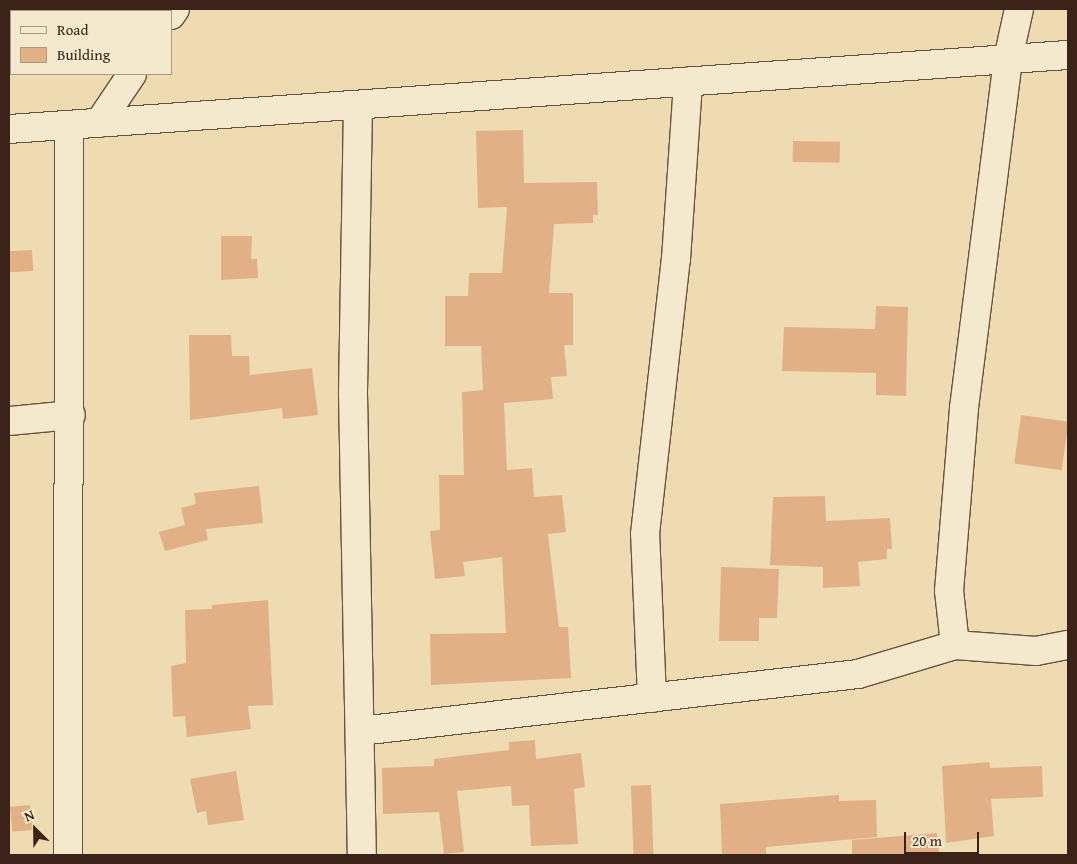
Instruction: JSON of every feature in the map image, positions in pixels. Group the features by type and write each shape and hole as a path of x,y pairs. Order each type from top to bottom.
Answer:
{"street":[{"path":"955,645 949,591 963,418 1008,59 1019,9"},
{"path":"9,129 1068,55"},
{"path":"99,123 131,75"},
{"path":"652,698 645,534 676,258 688,82"},
{"path":"358,105 353,394 362,855"},
{"path":"68,855 71,415 69,125"},
{"path":"9,421 71,415"},
{"path":"360,731 858,674 955,645 1036,651 1068,645"}],"building":[{"path":"523,130 524,183 597,182 598,215 593,215 593,223 554,224 549,293 573,293 573,345 564,345 567,376 551,377 553,399 504,403 507,470 532,468 534,497 562,495 566,532 548,534 559,627 568,627 571,678 431,685 430,634 506,633 502,557 463,562 465,576 435,579 430,531 440,530 439,475 464,475 462,392 483,390 481,346 445,346 445,296 468,296 469,273 502,273 507,207 478,208 476,131"},
{"path":"793,141 840,142 840,163 793,162"},
{"path":"221,236 252,236 251,259 257,259 258,278 221,280"},
{"path":"32,250 33,271 10,272 9,251"},
{"path":"876,306 908,307 906,396 876,395 876,373 782,371 784,327 875,329"},
{"path":"189,335 231,335 232,356 249,356 250,375 312,368 318,415 283,419 282,408 190,420"},
{"path":"1021,415 1068,422 1062,470 1014,464"},
{"path":"259,486 263,523 206,529 208,540 165,551 159,532 185,525 181,508 196,504 194,493"},
{"path":"825,496 826,521 890,518 892,549 887,549 887,559 858,562 860,586 823,588 823,567 770,565 773,497"},
{"path":"721,567 779,569 777,618 759,618 759,641 719,641"},
{"path":"268,600 273,705 248,706 251,729 187,737 185,716 173,717 171,666 186,663 185,610 212,609 212,605"},
{"path":"535,740 536,759 581,753 585,787 574,789 578,844 531,846 529,805 512,806 511,786 457,791 464,852 444,854 439,812 383,814 382,768 434,766 434,759 509,750 509,742"},
{"path":"989,762 990,768 1042,766 1043,797 991,799 994,836 946,843 942,766"},
{"path":"236,771 244,820 208,825 206,811 197,813 190,779"},
{"path":"651,785 653,855 633,855 631,786"},
{"path":"839,795 839,801 876,800 877,837 766,847 766,855 722,855 720,804"},
{"path":"30,805 32,830 12,832 10,807"},
{"path":"937,833 939,855 852,855 852,840"}]}
